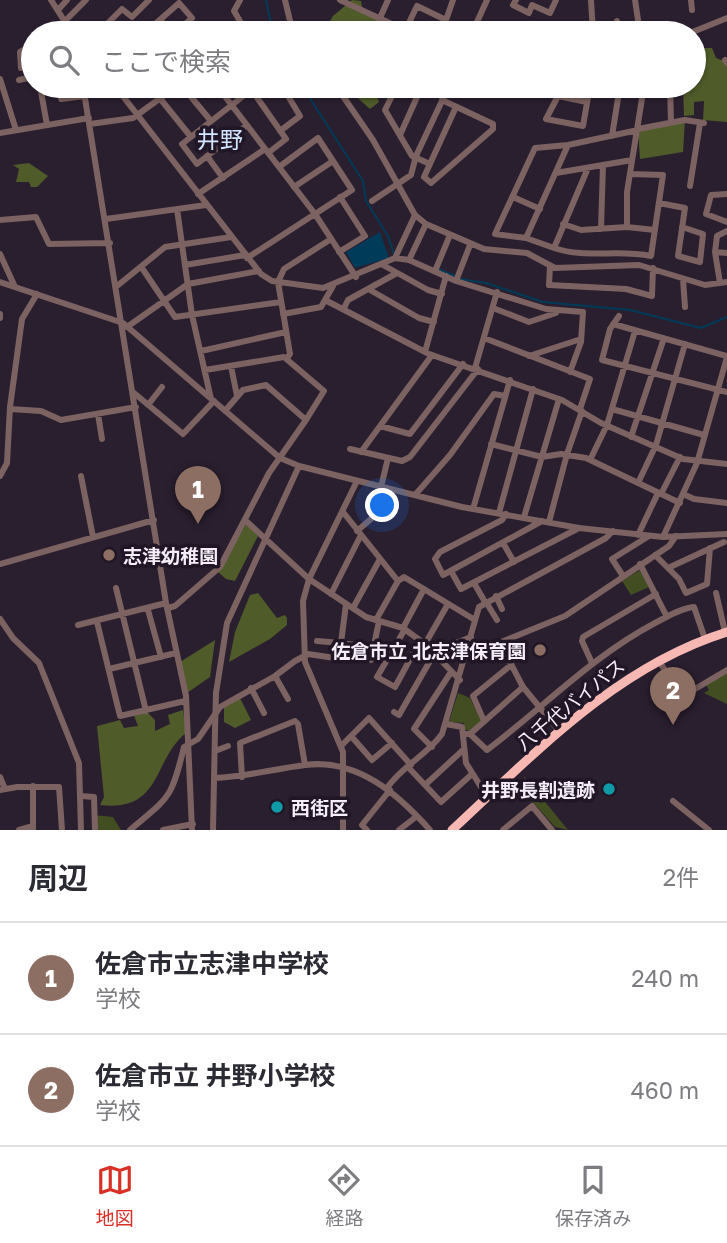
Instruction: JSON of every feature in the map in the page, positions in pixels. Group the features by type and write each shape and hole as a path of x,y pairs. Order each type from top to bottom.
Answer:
{"highway":[{"name":"八千代バイパス","path":"452,830 560,732 609,692 658,660 726,632"}],"street":[{"path":"51,0 66,21"},
{"path":"58,10 67,0"},
{"path":"74,21 86,0"},
{"path":"110,21 122,9 132,17 149,0"},
{"path":"240,0 234,11 240,21"},
{"path":"285,0 290,21"},
{"path":"340,0 379,20 388,0"},
{"path":"411,21 416,6 446,20 453,0"},
{"path":"477,21 487,0"},
{"path":"516,0 513,5 529,13 532,5 550,13 556,0"},
{"path":"591,0 592,21"},
{"path":"635,0 638,21"},
{"path":"691,0 692,10"},
{"path":"160,20 178,3 192,18 188,21"},
{"path":"706,27 727,18"},
{"path":"21,51 21,68"},
{"path":"0,79 3,101 16,130"},
{"path":"42,98 47,125"},
{"path":"61,99 69,98"},
{"path":"85,98 125,325 167,606 186,701 192,827 163,830"},
{"path":"124,98 246,256 259,271 278,282 324,288 383,265 395,258 415,215"},
{"path":"191,98 211,121"},
{"path":"226,98 315,214 356,277"},
{"path":"240,98 182,144 197,164 247,125"},
{"path":"198,194 286,139 259,98"},
{"path":"280,131 300,116 289,98"},
{"path":"344,98 373,140 415,215 426,224 470,245 500,253 527,253 550,267 578,269 626,264 653,268 705,285 723,282 715,252 717,236 727,231"},
{"path":"391,98 385,110 416,157 430,164"},
{"path":"400,135 417,98"},
{"path":"557,98 546,119 583,126 588,98"},
{"path":"568,98 587,102"},
{"path":"612,136 618,98"},
{"path":"627,227 630,174 643,98"},
{"path":"670,98 671,122"},
{"path":"0,133 137,115 160,99 191,137"},
{"path":"372,201 411,175 416,157 442,100 493,124 493,128 431,183 424,177 456,107"},
{"path":"630,174 663,175 652,256 629,252 581,255 526,239 495,234 535,148 568,145 671,122 702,123 690,186"},
{"path":"186,265 246,256 352,190 318,138 279,167"},
{"path":"526,239 568,145"},
{"path":"207,156 223,178"},
{"path":"556,173 632,160"},
{"path":"294,187 333,161"},
{"path":"601,229 603,165"},
{"path":"554,248 588,168"},
{"path":"727,194 711,195 706,214 727,222"},
{"path":"339,252 365,236 340,197"},
{"path":"513,197 540,209"},
{"path":"659,203 685,208 682,227 678,256 700,262 703,234 682,227"},
{"path":"106,219 206,205"},
{"path":"177,209 192,315 212,400"},
{"path":"0,220 36,217 49,244 110,243"},
{"path":"409,260 426,224"},
{"path":"563,224 581,230 627,227 655,230"},
{"path":"435,271 450,235"},
{"path":"117,286 165,247 231,237"},
{"path":"287,358 290,354 278,282 284,270 331,239"},
{"path":"456,281 470,245"},
{"path":"715,252 727,253"},
{"path":"0,254 15,287"},
{"path":"395,258 409,260 456,281 557,312 583,312 581,339 570,372"},
{"path":"383,265 428,290 442,294"},
{"path":"550,267 549,285 626,289 652,296 653,268"},
{"path":"142,268 175,317 281,302"},
{"path":"125,325 188,284 259,271"},
{"path":"344,308 348,300 397,273"},
{"path":"361,452 428,354 446,276"},
{"path":"683,279 685,307"},
{"path":"0,282 125,325 280,458 299,466 472,509 579,527 663,537 724,535 726,546 710,548 668,568"},
{"path":"283,314 321,307 333,286"},
{"path":"370,290 419,318 434,322"},
{"path":"350,449 402,461 410,457 446,413 477,368 497,292"},
{"path":"0,476 7,463 10,409 22,319 37,293"},
{"path":"325,300 428,354 477,368 559,399 631,437 680,457 696,463 727,462"},
{"path":"493,308 529,322 557,312"},
{"path":"619,316 613,324 602,360 727,393"},
{"path":"613,324 727,356 696,463 663,537"},
{"path":"590,460 607,425 635,331"},
{"path":"201,351 286,332"},
{"path":"484,338 590,379 546,521 443,575 435,559 440,552 502,520 516,450 533,389"},
{"path":"631,437 664,338"},
{"path":"529,356 581,339"},
{"path":"638,483 656,445 685,344"},
{"path":"78,625 175,606 220,567 280,458 324,391 287,358 205,370"},
{"path":"380,426 410,434 463,364"},
{"path":"231,366 237,396"},
{"path":"472,509 510,380"},
{"path":"225,411 243,390 266,385 306,420"},
{"path":"148,405 162,387"},
{"path":"134,394 183,434 212,400"},
{"path":"415,495 450,455 494,394 505,396"},
{"path":"524,517 559,399"},
{"path":"433,404 446,413"},
{"path":"10,409 41,411 61,420 136,407"},
{"path":"612,409 705,435"},
{"path":"98,414 102,439"},
{"path":"491,444 541,457 567,454 590,460 680,503"},
{"path":"638,535 680,457"},
{"path":"331,594 359,533 393,500 383,487 388,458"},
{"path":"213,830 216,693 227,623 299,466"},
{"path":"81,476 93,537"},
{"path":"343,830 341,746 304,656 303,601 309,579 357,481"},
{"path":"683,494 694,499 727,503"},
{"path":"344,512 398,581"},
{"path":"0,564 154,520"},
{"path":"246,520 309,579 350,606 378,620 404,628 460,680"},
{"path":"451,571 461,589 579,527"},
{"path":"366,830 362,825 396,774 432,747 446,724 479,607 606,538 613,531"},
{"path":"623,576 612,559 650,536"},
{"path":"467,656 501,645 565,616 672,544 676,536"},
{"path":"503,544 514,562"},
{"path":"655,555 680,581 686,593 707,584 710,548"},
{"path":"341,643 350,606 380,559"},
{"path":"640,564 667,617"},
{"path":"371,660 378,620 398,581 404,577 475,620"},
{"path":"474,583 497,620"},
{"path":"116,588 146,710"},
{"path":"395,687 377,677 424,589"},
{"path":"716,593 726,632"},
{"path":"592,663 582,641 583,637 656,594"},
{"path":"496,596 502,609"},
{"path":"390,695 448,604"},
{"path":"446,724 461,725 466,734 487,750 592,663 667,617 693,607 705,639"},
{"path":"148,610 161,657"},
{"path":"0,619 13,638 39,663 79,763 81,830"},
{"path":"97,622 120,716 186,701"},
{"path":"394,712 398,715 434,653 471,637"},
{"path":"317,641 362,646"},
{"path":"501,645 523,687 560,732"},
{"path":"109,669 176,653"},
{"path":"130,830 151,816 169,796 184,747 198,739 220,707 304,656 348,660"},
{"path":"658,660 667,673 692,688 699,688 727,670"},
{"path":"484,721 473,696 511,664"},
{"path":"432,747 414,729 451,672"},
{"path":"275,676 288,699"},
{"path":"481,786 472,775 463,750 466,734 523,687"},
{"path":"251,688 264,713"},
{"path":"341,746 369,719 441,802 472,775"},
{"path":"242,777 240,743 295,721 298,724 305,765"},
{"path":"351,736 371,760 392,743"},
{"path":"215,751 228,746"},
{"path":"425,785 463,750"},
{"path":"214,778 242,777 305,765 343,768 388,789 430,830"},
{"path":"0,777 2,790 33,786 61,790 62,830"},
{"path":"19,830 33,828 33,786"},
{"path":"81,796 94,797 95,830"},
{"path":"673,801 705,829"},
{"path":"503,830 532,806 548,829"},
{"path":"399,830 417,816"}],"green space":[{"path":"352,0 361,1 363,12 381,21 330,21"},
{"path":"706,48 712,48 716,58 727,62 727,122 703,120 704,101 694,102 694,115 684,116 683,98 706,98"},
{"path":"358,98 378,98 379,102 370,109"},
{"path":"685,120 683,152 640,159 638,129"},
{"path":"29,163 48,176 37,187 31,187 29,182 16,182 19,169 13,165"},
{"path":"246,524 258,536 235,581 226,579 218,572"},
{"path":"640,570 649,587 631,595 622,581"},
{"path":"258,593 277,618 285,615 287,625 270,639 229,662 235,632 250,595"},
{"path":"215,640 210,677 187,693 180,662"},
{"path":"727,672 727,704 704,693 709,690 706,685"},
{"path":"458,693 470,698 481,721 469,731 464,729 464,723 449,722"},
{"path":"240,698 251,720 235,728 224,722 224,707"},
{"path":"183,710 186,733 175,744 146,792 135,800 120,805 100,805 104,797 97,726 120,720 124,728 138,726 133,713 146,711 155,720 155,731 170,724 168,715"},
{"path":"525,777 568,830 555,827 516,783"},
{"path":"94,815 113,817 121,830 95,830"}],"water":[{"path":"380,232 389,258 355,268 346,252"}],"waterway":[{"path":"266,0 270,21"},
{"path":"310,98 363,181 366,201 388,236 394,254"},
{"path":"438,269 455,276"},
{"path":"460,279 486,283 543,302 630,310 701,328 727,317"}],"place":[{"name":"佐倉市立志津中学校","path":"198,524"},
{"name":"志津幼稚園","path":"109,555"},
{"name":"佐倉市立 北志津保育園","path":"540,650"},
{"name":"佐倉市立 井野小学校","path":"673,725"},
{"name":"井野長割遺跡","path":"609,789"},
{"name":"西街区","path":"277,807"}],"district":[{"name":"井野","path":"220,139"}]}
